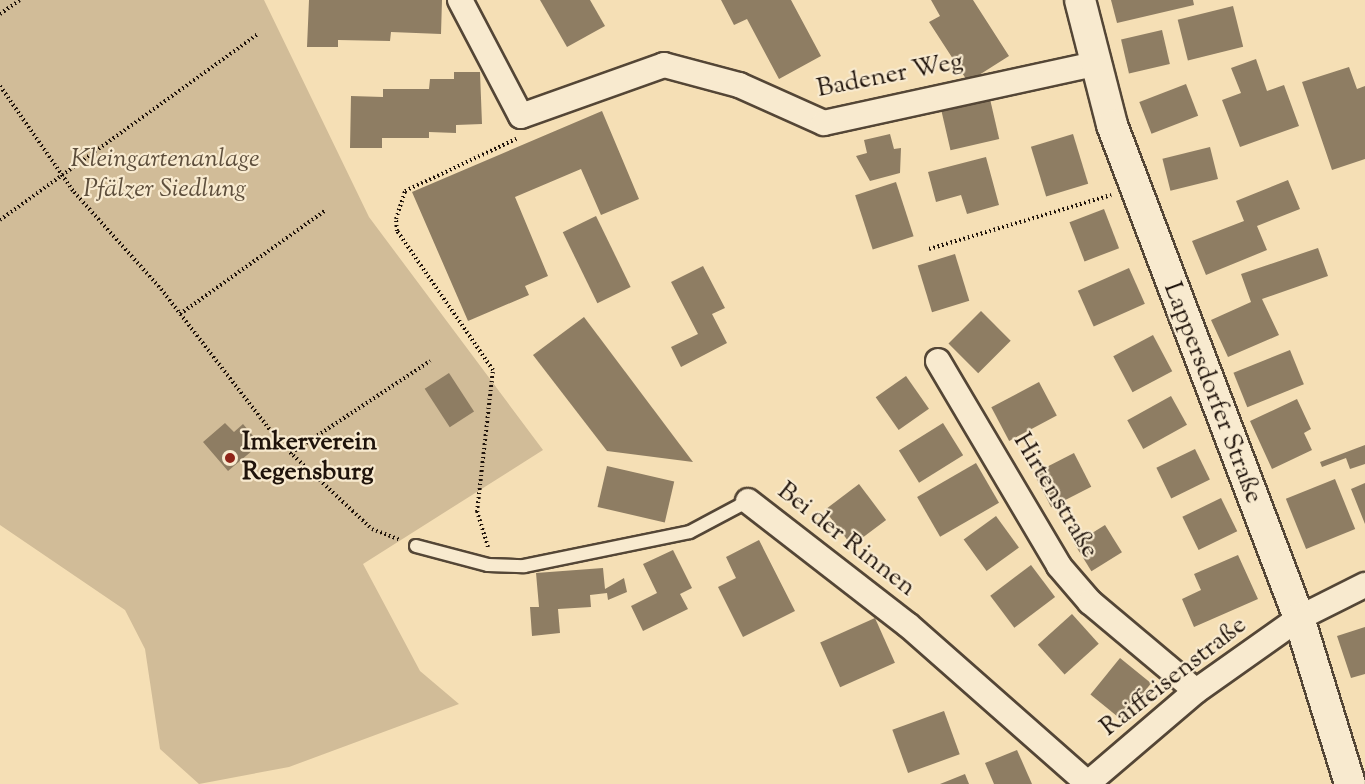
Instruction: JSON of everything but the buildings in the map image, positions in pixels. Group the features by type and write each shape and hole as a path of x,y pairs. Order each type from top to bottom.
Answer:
{"street":[{"path":"460,0 521,116"},
{"name":"Lappersdorfer Straße","path":"1080,0 1094,64 1134,188 1299,618 1350,784"},
{"name":"Badener Weg","path":"521,116 664,65 739,85 824,123 1094,64"},
{"name":"Hirtenstraße","path":"938,361 1059,566 1090,602 1196,691"},
{"name":"Bei der Rinnen","path":"748,501 917,633 1087,784"},
{"name":"Raiffeisenstraße","path":"1087,784 1196,691 1299,618 1365,585"}],"lane":[{"name":"Bei der Rinnen","path":"416,546 498,566 524,566 690,532 748,501"}],"path":[{"path":"0,14 20,0"},
{"path":"0,219 63,177 258,34"},
{"path":"0,86 63,177 180,314 291,453 372,529 416,546"},
{"path":"498,566 477,512 493,370 397,231 396,219 405,191 513,144 522,131 521,116"},
{"path":"929,249 1134,188"},
{"path":"180,314 327,210"},
{"path":"291,453 430,361"}],"green space":[{"name":"Kleingartenanlage Pfälzer Siedlung","path":"0,0 264,0 369,217 543,450 363,564 420,671 459,704 289,767 199,784 160,749 145,649 125,610 0,525"}],"place":[{"name":"Imkerverein Regensburg","path":"230,458"}]}
